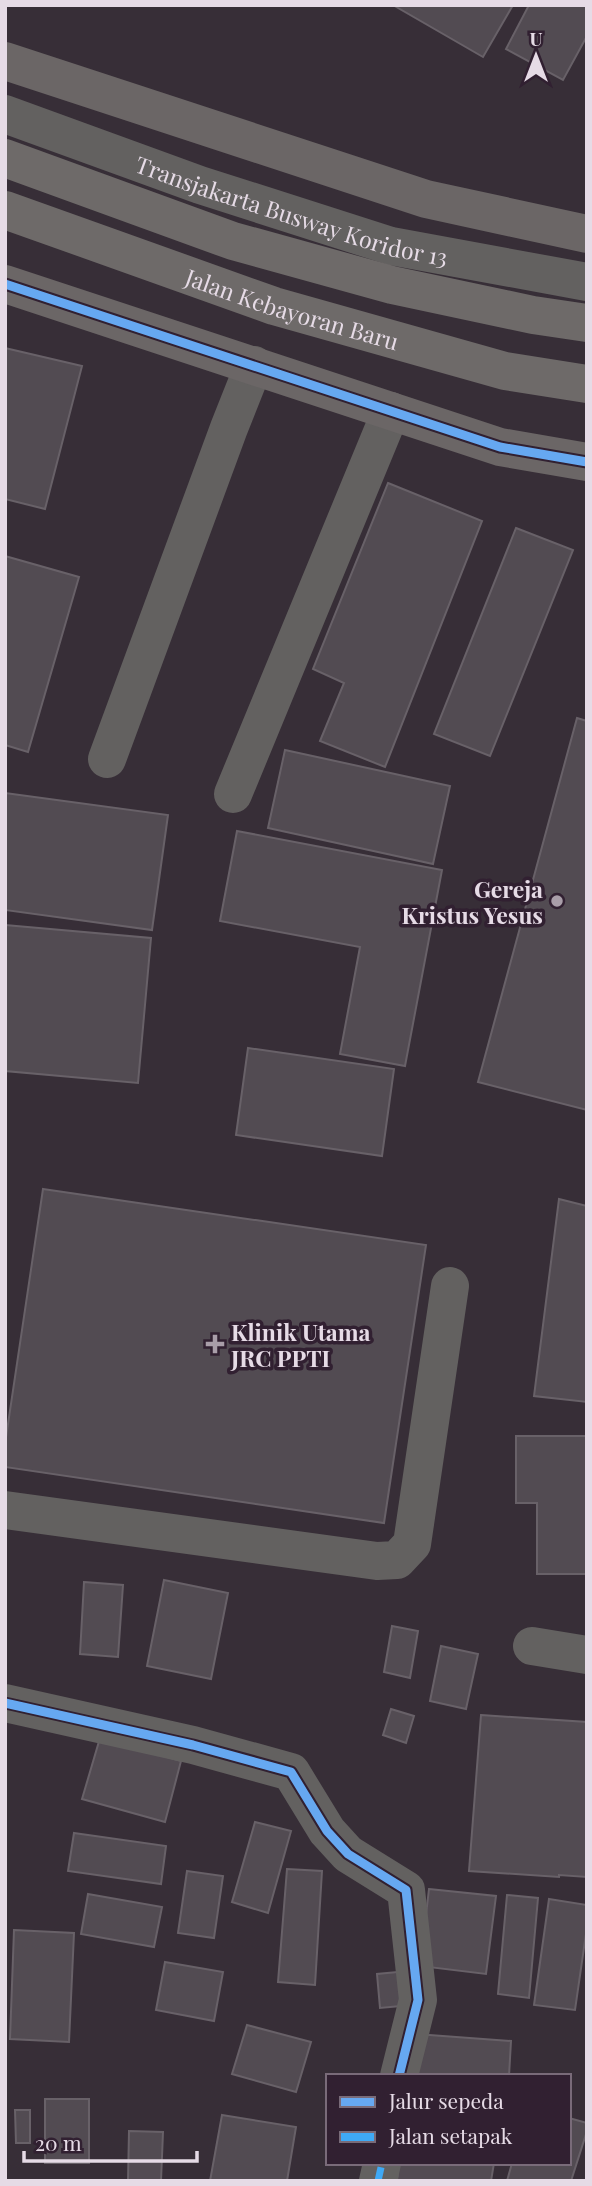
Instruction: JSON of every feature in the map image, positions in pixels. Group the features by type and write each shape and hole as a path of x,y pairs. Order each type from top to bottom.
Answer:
{"highway":[{"path":"5,61 426,199 587,234"},
{"path":"5,284 500,447 587,462"}],"main road":[{"name":"Jalan Kebayoran Baru","path":"5,158 233,241 392,285 533,315 587,323"},
{"name":"Jalan Kebayoran Baru","path":"5,210 274,306 505,371 587,384"}],"street":[{"name":"Transjakarta Busway Koridor 13","path":"5,114 200,185 391,246 587,282"},
{"path":"107,758 254,365"},
{"path":"233,794 391,411"},
{"path":"5,1510 363,1559 397,1560 412,1544 450,1286"},
{"path":"532,1646 587,1655"},
{"path":"5,1703 193,1745 291,1772 327,1831 348,1854 406,1890 418,2000 399,2074"}],"building":[{"path":"393,5 513,5 483,57"},
{"path":"529,5 587,5 587,36 563,80 506,49"},
{"path":"5,348 82,366 45,509 5,499"},
{"path":"388,483 482,521 385,767 320,741 344,683 313,669"},
{"path":"516,528 573,550 490,756 434,734"},
{"path":"5,556 79,577 28,752 5,745"},
{"name":"Gereja Kristus Yesus","path":"577,718 587,721 587,1110 478,1082"},
{"path":"285,750 450,786 433,864 268,828"},
{"path":"5,793 168,815 152,930 5,910"},
{"path":"237,831 442,870 405,1066 340,1054 360,947 220,921"},
{"path":"5,925 151,938 138,1083 5,1071"},
{"path":"248,1048 394,1069 382,1156 236,1135"},
{"name":"Klinik Utama JRC PPTI","path":"43,1189 426,1245 384,1523 5,1467 5,1444"},
{"path":"559,1199 587,1206 587,1402 534,1396"},
{"path":"516,1436 587,1436 587,1574 537,1574 537,1503 516,1503"},
{"path":"164,1580 228,1593 211,1679 147,1666"},
{"path":"84,1582 123,1585 118,1657 80,1654"},
{"path":"392,1626 418,1631 410,1678 384,1672"},
{"path":"441,1646 478,1654 466,1709 430,1701"},
{"path":"391,1709 414,1716 406,1743 383,1735"},
{"path":"481,1715 587,1722 587,1877 469,1871"},
{"path":"100,1738 181,1761 165,1822 82,1799"},
{"path":"255,1822 291,1831 268,1913 232,1902"},
{"path":"74,1833 166,1846 161,1884 68,1871"},
{"path":"287,1869 322,1871 315,1985 278,1982"},
{"path":"187,1871 223,1876 214,1938 178,1933"},
{"path":"429,1889 496,1896 486,1974 420,1966"},
{"path":"88,1894 162,1907 154,1947 81,1934"},
{"path":"507,1895 538,1898 529,1998 498,1994"},
{"path":"549,1899 587,1905 587,1927 575,2010 534,2005"},
{"path":"14,1930 74,1933 69,2042 10,2039"},
{"path":"165,1962 223,1972 214,2021 156,2010"},
{"path":"408,1971 411,2005 380,2008 377,1974"},
{"path":"247,2025 311,2042 296,2092 232,2074"},
{"path":"416,2034 511,2041 509,2074 414,2074"},
{"path":"45,2099 89,2099 89,2163 45,2163"},
{"path":"15,2110 30,2110 30,2143 16,2143"},
{"path":"222,2115 296,2127 287,2181 210,2181"},
{"path":"571,2119 587,2123 587,2131 571,2181 507,2181 511,2165 571,2165"},
{"path":"129,2131 163,2132 161,2181 128,2181"},
{"path":"399,2165 494,2165 491,2181 397,2181"}],"marked path":[{"path":"378,2181 382,2165"}],"cycle path":[{"path":"5,284 500,447 587,462"},
{"path":"5,1703 193,1745 291,1772 327,1831 348,1854 406,1890 418,2000 400,2074"}],"place":[{"name":"Gereja Kristus Yesus","path":"557,901"},
{"name":"Klinik Utama JRC PPTI","path":"215,1344"}]}
